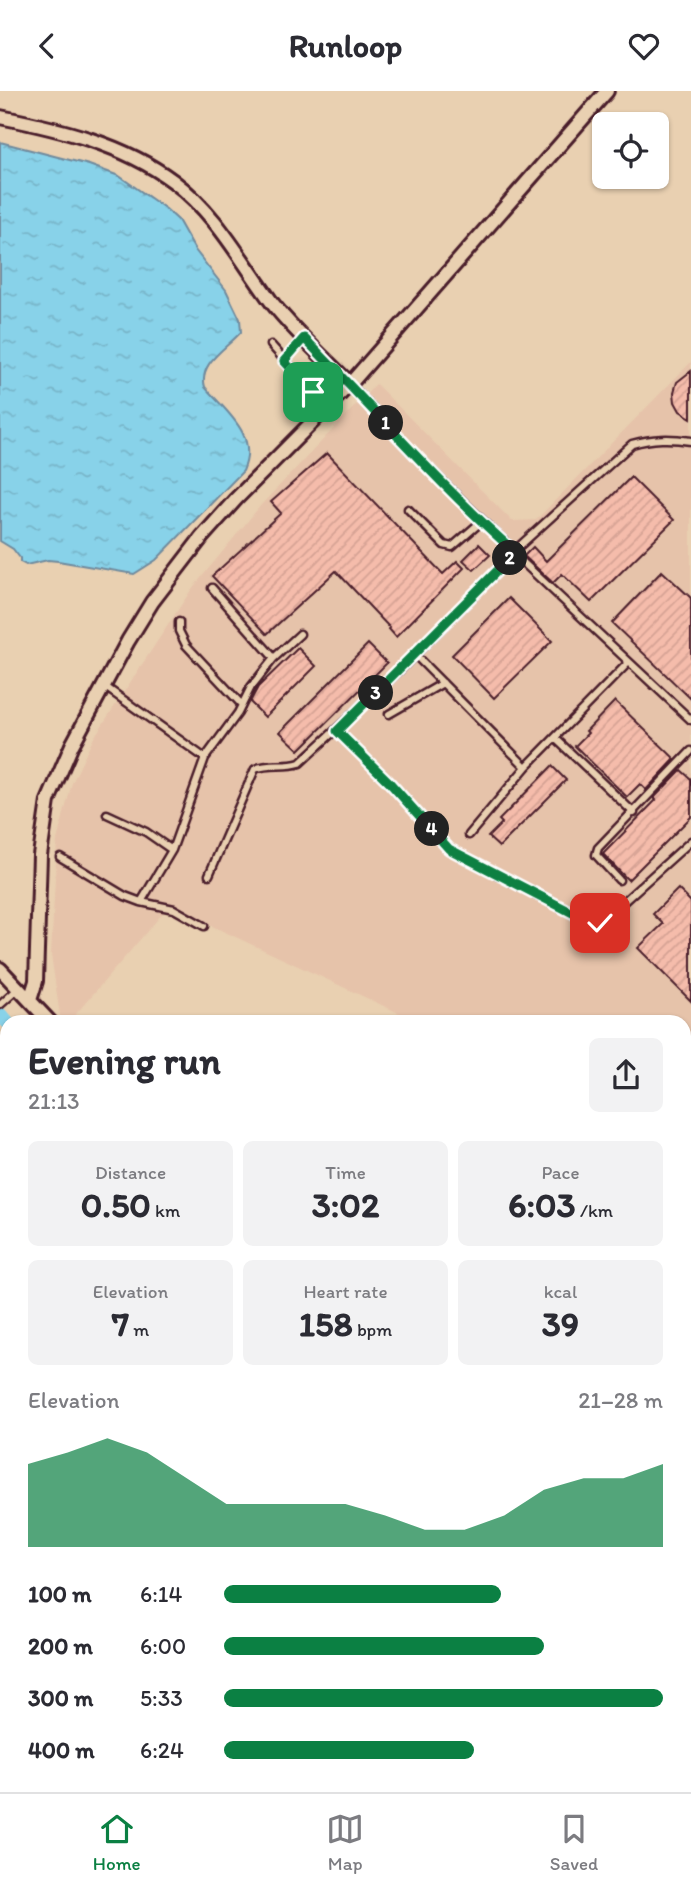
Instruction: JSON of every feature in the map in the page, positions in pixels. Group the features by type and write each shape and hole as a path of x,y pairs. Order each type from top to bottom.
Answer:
{"street":[{"path":"30,1000 36,981 40,855 48,801 72,745 152,602 202,537 350,384 607,91"},
{"path":"0,117 72,134 109,147 138,159 174,181 209,215 271,302 350,384"},
{"path":"0,969 15,992 30,1000 44,1015"}],"lane":[{"path":"284,361 304,338"},
{"path":"271,345 313,392"},
{"path":"350,384 409,449 514,553 691,720"},
{"path":"209,875 255,769 300,763 415,655 514,553 632,444 669,438 691,441"},
{"path":"408,509 444,545 452,547 482,521"},
{"path":"212,588 274,658"},
{"path":"178,622 178,631 186,645 242,705"},
{"path":"141,902 172,850 205,758 242,705 251,687 274,658 300,634"},
{"path":"415,655 526,767"},
{"path":"469,835 526,767 628,663"},
{"path":"389,714 443,683"},
{"path":"104,686 205,758"},
{"path":"337,731 389,782 449,849 592,923 600,923 691,841"},
{"path":"555,738 634,813"},
{"path":"619,880 596,855 598,848 691,751"},
{"path":"107,814 146,832 172,850"},
{"path":"60,857 125,896 174,909 204,926"},
{"path":"0,1005 15,992"}],"shaded area":[{"path":"691,362 691,1015 403,1015 169,906 75,1015 60,1015 51,955 57,840 72,783 93,739 191,590 261,505 376,384 512,521 536,520"}],"water":[{"path":"0,142 89,165 119,176 166,209 178,220 195,250 226,290 240,319 241,332 209,364 204,378 205,387 244,435 247,458 243,471 156,560 134,574 48,560 26,565 20,562 13,549 0,541"}],"building":[{"path":"691,371 691,418 680,411 674,392 677,382"},
{"path":"327,453 443,574 457,561 464,568 396,637 336,571 267,634 212,576 281,513 271,502"},
{"path":"631,477 674,520 591,602 562,574 553,583 524,556 533,547 546,561"},
{"path":"479,544 490,555 474,570 463,560"},
{"path":"662,571 691,598 691,699 612,623"},
{"path":"509,598 552,641 494,698 452,655"},
{"path":"368,644 387,663 299,750 280,732"},
{"path":"298,648 316,666 265,717 250,702 258,687"},
{"path":"615,701 675,759 646,790 640,784 627,797 575,746"},
{"path":"552,766 566,780 499,847 488,837 502,823 499,820"},
{"path":"681,770 691,779 691,817 628,880 603,854"},
{"path":"678,889 691,902 691,1001 638,948 663,924 653,914"}],"route":[{"path":"313,392 284,361 304,338 409,449 514,551 401,669 337,731 389,782 449,849 592,923 600,923"}]}
